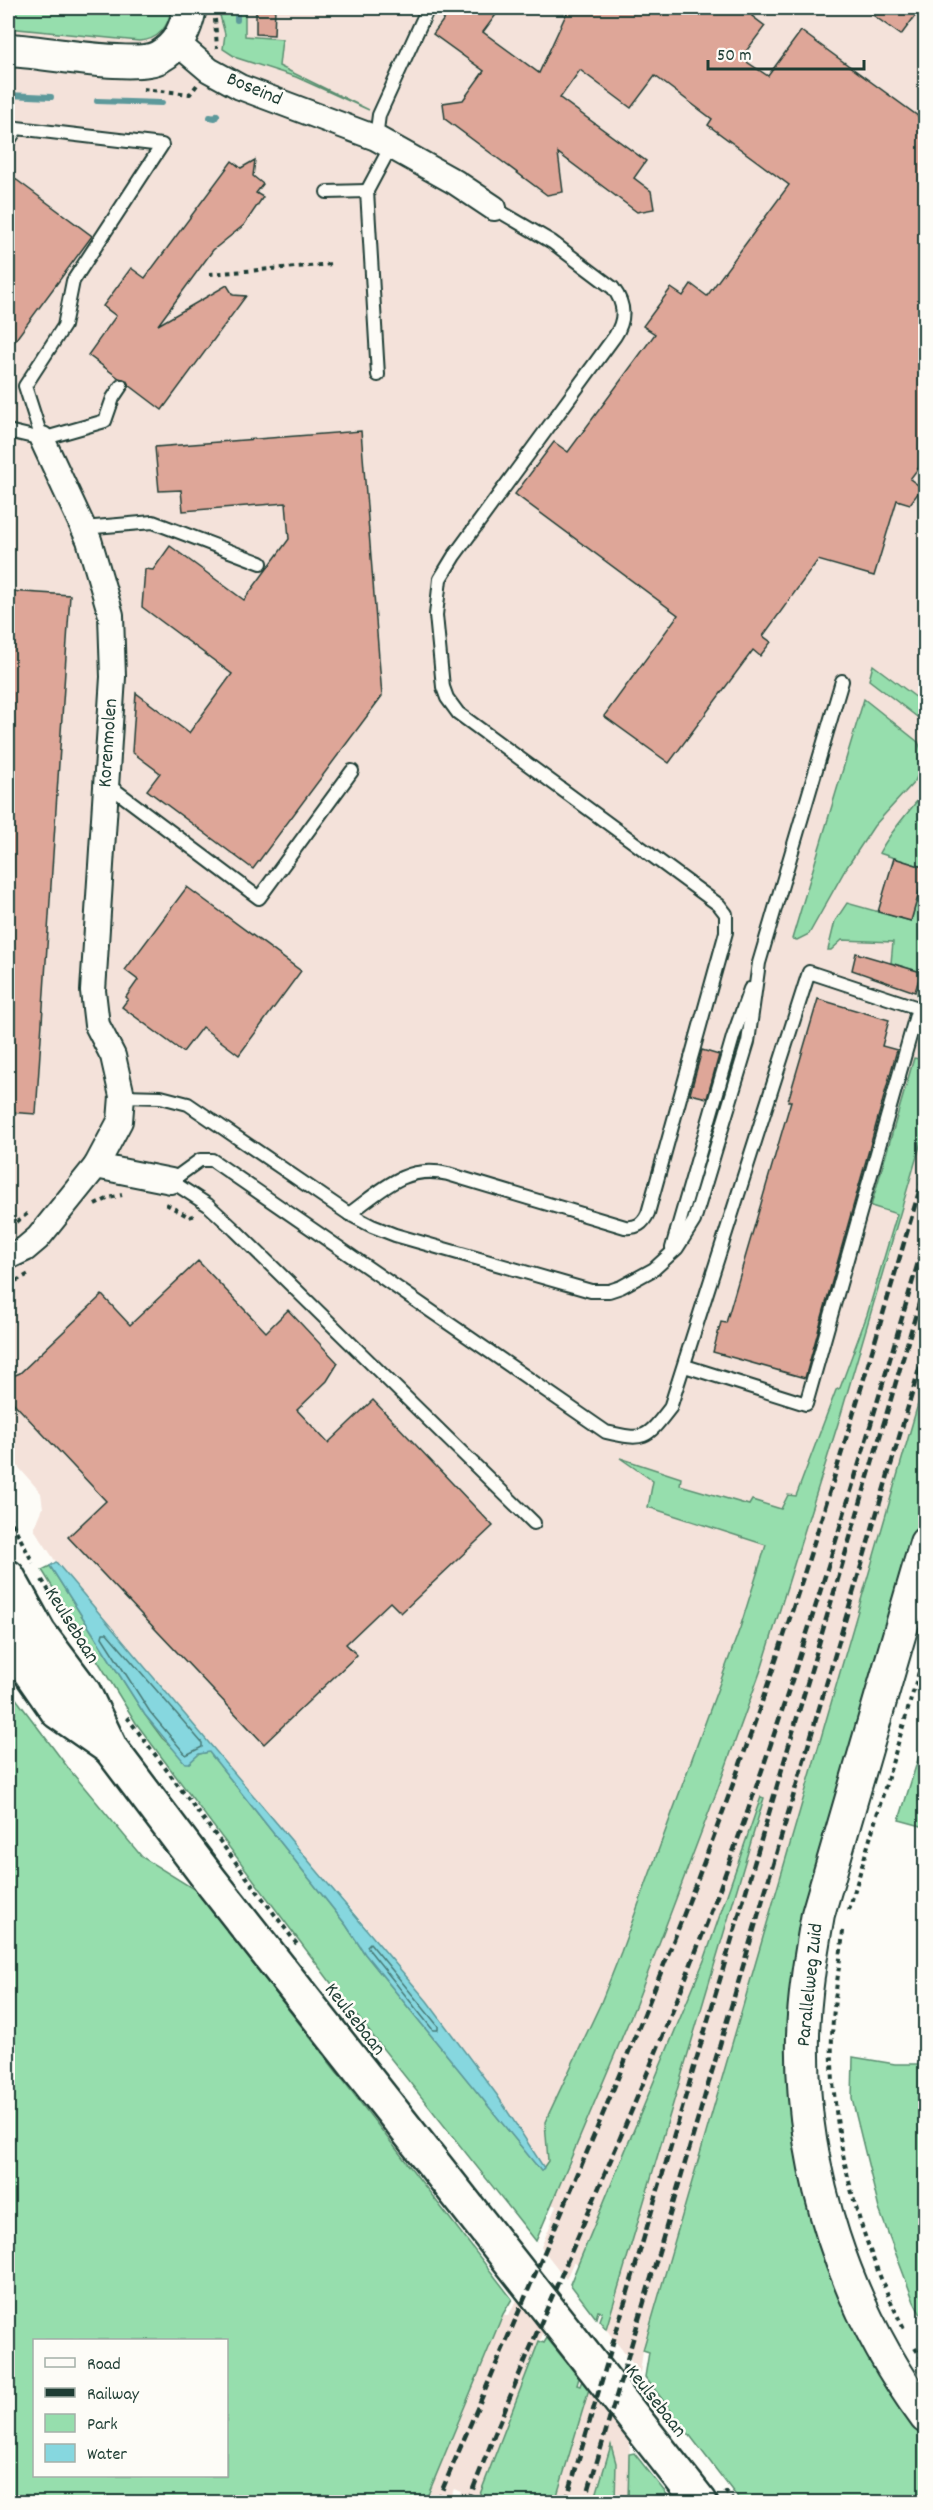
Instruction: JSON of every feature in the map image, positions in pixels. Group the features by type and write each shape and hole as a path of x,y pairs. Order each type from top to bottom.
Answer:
{"main road":[{"name":"Keulsebaan","path":"8,1577 39,1633 84,1693 111,1749 210,1880 711,2495"},
{"name":"Keulsebaan","path":"8,1640 58,1712 111,1749"}],"street":[{"path":"8,50 140,63 159,57 177,43 187,25 190,8"},
{"name":"Boseind","path":"177,43 209,70 240,87 383,142 455,182 494,208"},
{"name":"Korenmolen","path":"8,1257 25,1249 38,1238 96,1166 120,1121 122,1096 113,1056 97,1025 93,991 113,677 111,615 84,528 42,439"},
{"path":"96,1166 165,1191"},
{"name":"Parallelweg Zuid","path":"926,1543 818,1914 810,1959 803,2036 808,2114 817,2172 843,2266 882,2352 926,2416"}],"lane":[{"path":"378,375 367,192 383,142 379,115 428,8"},
{"path":"8,142 17,128 162,145 73,281 64,326 26,386 42,439"},
{"path":"327,192 367,192"},
{"path":"349,1214 399,1179 422,1171 447,1174 625,1227 636,1227 641,1224 648,1213 726,932 726,914 719,905 458,713 445,693 436,615 440,579 453,556 615,336 623,317 620,297 613,288 552,242 494,208"},
{"path":"8,432 42,439 105,421 113,398 121,386"},
{"path":"84,528 153,522 261,563"},
{"path":"122,1096 161,1097 188,1104 349,1214 395,1235 591,1291 609,1291 621,1287 654,1269 670,1255 690,1228 705,1190 748,1042 759,963 842,681"},
{"path":"106,783 259,898 352,771"},
{"path":"165,1191 200,1160 212,1160 606,1432 634,1438 651,1432 670,1408 809,972 918,1008 806,1404 685,1366"},
{"path":"165,1191 208,1205 534,1523"}],"path":[{"path":"209,274 333,264"},
{"path":"165,1191 189,1217 194,1217 208,1205"},
{"path":"89,1210 109,1197 128,1194"},
{"path":"8,1226 31,1210"},
{"path":"8,1285 19,1281 38,1268"},
{"name":"Keulsebaan","path":"8,1515 38,1573 80,1640"},
{"name":"Parallelweg Zuid","path":"847,1914 926,1648"},
{"path":"121,1707 149,1749 304,1954"},
{"name":"Parallelweg Zuid","path":"844,1925 834,2018 832,2062 844,2163 865,2238 886,2293 907,2337"},
{"path":"913,2346 926,2365"},
{"path":"711,2495 734,2502"}],"shaded area":[{"path":"8,8 925,8 925,1459 658,2353 643,2351 640,2373 599,2320 602,2312 598,2311 596,2318 570,2284 578,2264 573,2263 566,2279 541,2247 556,2206 551,2204 546,2216 544,2168 497,2095 427,2001 356,1915 66,1577 34,1529 43,1508 41,1493 8,1455 8,1317 13,1312 8,1271"},
{"path":"518,2299 544,2331 477,2502 457,2502 461,2492 454,2489 448,2502 425,2502 503,2314 508,2316"},
{"path":"589,2389 630,2441 628,2502 615,2502 611,2446 594,2502 555,2502"}],"green space":[{"path":"8,8 171,8 168,21 162,31 152,38 139,41 8,28"},
{"path":"218,8 245,8 245,36 282,39 279,66 369,110 296,77 237,58 223,49 225,34"},
{"path":"873,665 925,704 925,723 869,680"},
{"path":"864,699 918,742 923,753 922,766 915,781 874,826 845,870 809,934 797,940 792,939"},
{"path":"925,791 925,868 879,853 895,828"},
{"path":"925,871 925,997 917,995 921,972 891,963 893,942 842,940 828,950 835,921 847,903 911,921"},
{"path":"925,1042 925,1129 841,1414 762,1667 636,2004 536,2241 337,1991 136,1723 42,1570 50,1566 162,1738 189,1763 199,1754 209,1752 346,1925 365,1954 541,2171 548,2161 545,2122 600,2005 621,1952 740,1628 766,1545 648,1507 653,1481 620,1458 681,1478 680,1485 749,1505 752,1500 781,1509 788,1495 796,1496 867,1315 897,1214 871,1206 914,1058 920,1059"},
{"path":"925,1380 925,1507 817,1876 793,2070 910,2413 925,2435 925,2502 741,2502 645,2377 649,2352 643,2350"},
{"path":"8,1688 69,1769 142,1857 197,1891 512,2299 503,2314 425,2502 8,2502"},
{"path":"925,1737 925,1827 899,1820"},
{"path":"761,1797 764,1798 606,2329 599,2320 602,2312 598,2311 596,2318 570,2284 705,1958"},
{"path":"853,2057 895,2064 925,2064 925,2323 914,2302 879,2209 852,2099"},
{"path":"547,2338 579,2378 577,2385 580,2386 582,2380 589,2389 555,2502 477,2502 539,2341 544,2343"},
{"path":"611,2445 616,2463 615,2502 594,2502"},
{"path":"634,2453 673,2502 628,2502 629,2454"}],"water":[{"path":"56,1562 427,2001 497,2095 544,2168 541,2171 365,1954 346,1925 209,1752 199,1754 189,1763 185,1763 145,1715 50,1566"}],"building":[{"path":"256,8 275,8 274,35 256,34"},
{"path":"452,8 501,8 483,32 539,73 569,8 758,8 752,16 765,26 741,58 768,76 801,31 926,122 926,458 910,479 922,488 910,504 897,500 874,576 818,560 763,636 771,642 760,656 753,650 669,763 604,716 678,615 515,494 554,442 568,452 655,334 643,326 671,288 683,296 691,284 707,296 789,185 708,125 712,119 655,76 631,108 580,70 560,98 646,161 634,178 651,191 654,209 637,212 558,153 563,192 547,195 445,119 443,103 463,100 484,71 433,34"},
{"path":"863,8 921,8 901,35"},
{"path":"255,160 253,176 263,184 256,193 263,197 244,225 213,250 158,325 227,285 233,295 246,296 162,410 129,385 126,380 119,378 88,355 116,316 103,306 131,268 145,278 232,161 241,168"},
{"path":"14,178 92,236 8,350 8,186"},
{"path":"361,431 382,696 253,869 147,790 160,773 132,752 136,693 189,733 232,674 142,607 145,569 153,570 170,546 244,600 289,539 286,503 183,511 181,490 159,491 155,447"},
{"path":"8,591 70,595 36,1114 8,1112"},
{"path":"894,858 926,868 911,921 878,912"},
{"path":"187,887 301,971 239,1055 202,1027 183,1052 122,1007 138,980 125,970"},
{"path":"856,953 921,972 915,992 852,970"},
{"path":"818,999 889,1020 882,1046 897,1050 805,1378 713,1352 721,1322 726,1323 791,1101 788,1101"},
{"path":"702,1050 719,1055 707,1098 690,1094"},
{"path":"198,1261 266,1332 288,1310 338,1363 327,1381 297,1410 328,1443 373,1400 493,1526 401,1613 390,1602 346,1644 357,1655 264,1744 68,1537 106,1501 8,1397 8,1378 20,1373 102,1295 130,1325"}],"waterway":[{"path":"237,8 237,20"},
{"path":"8,95 51,97"},
{"path":"97,101 162,103"},
{"path":"210,117 215,118 217,115"}],"railway":[{"path":"437,2502 624,2062 729,1795 808,1561 926,1168"},
{"path":"468,2502 669,2020 729,1863 819,1596 926,1235"},
{"path":"566,2502 926,1280"},
{"path":"585,2502 926,1346"}]}
